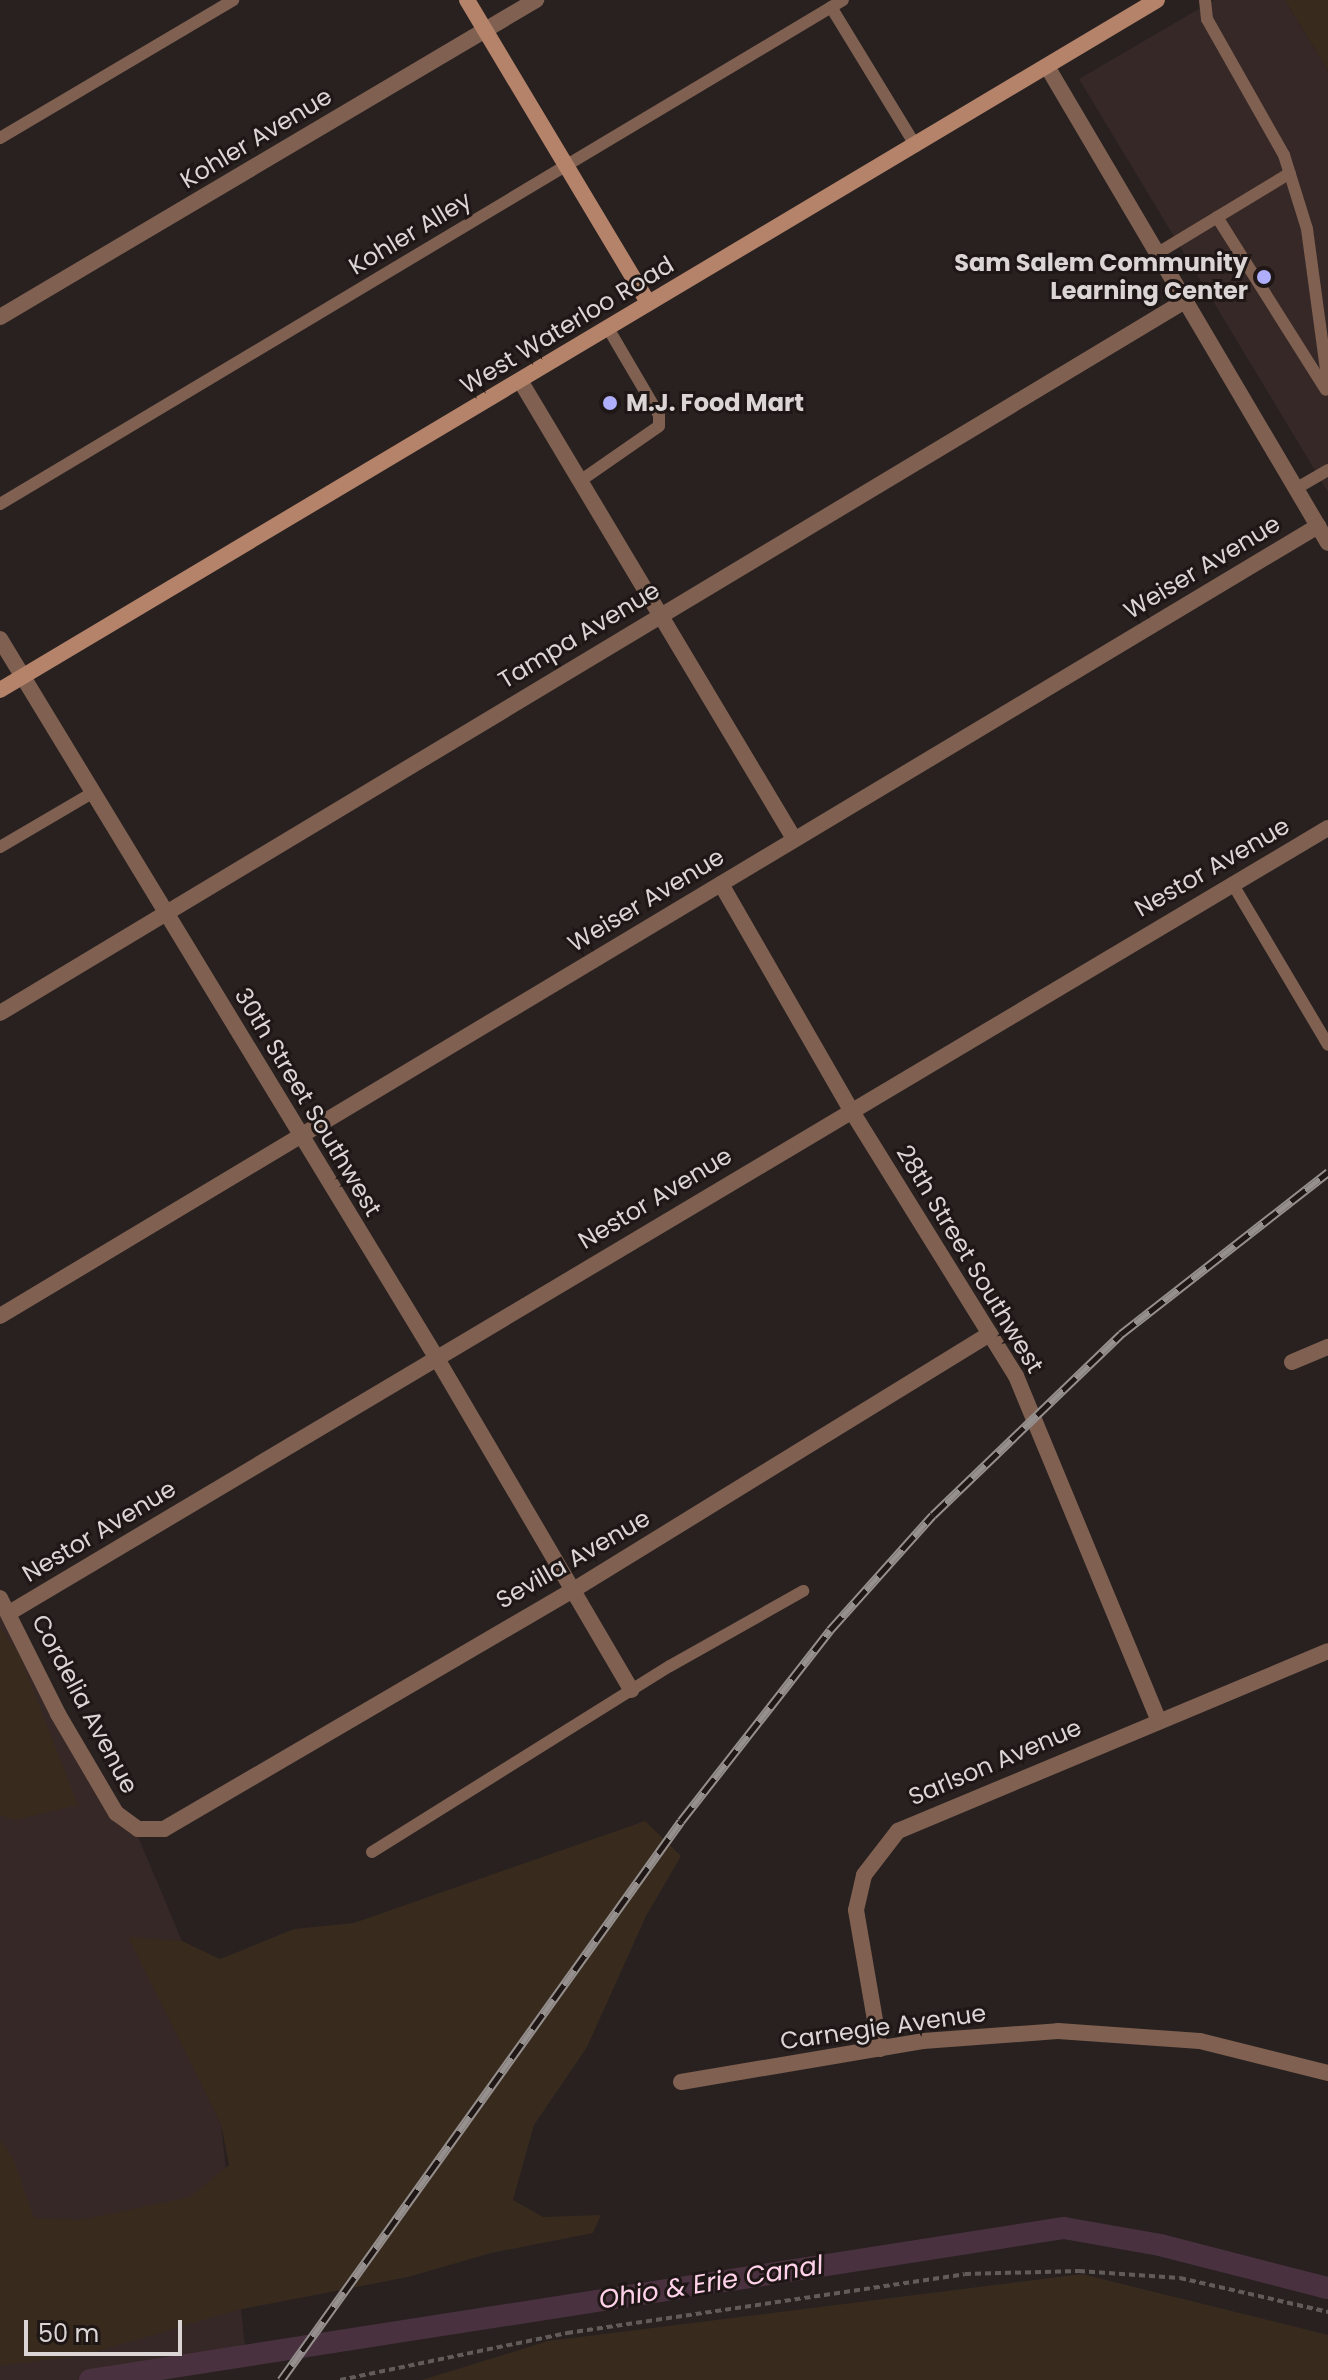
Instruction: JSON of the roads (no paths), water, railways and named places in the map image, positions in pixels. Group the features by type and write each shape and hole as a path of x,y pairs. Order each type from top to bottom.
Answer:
{"main road":[{"path":"467,0 648,303"},
{"name":"West Waterloo Road","path":"0,690 1048,68 1157,0"}],"street":[{"name":"Kohler Avenue","path":"0,317 536,0"},
{"path":"1048,68 1328,543"},
{"name":"Tampa Avenue","path":"0,1013 1185,301"},
{"path":"521,382 793,837"},
{"name":"Weiser Avenue","path":"0,1316 721,884 793,837 1318,526"},
{"name":"30th Street Southwest","path":"0,639 300,1138 436,1357 575,1589 631,1690"},
{"name":"Nestor Avenue","path":"9,1613 1328,828"},
{"name":"28th Street Southwest","path":"721,884 851,1110 1016,1376 1159,1721"},
{"name":"Sevilla Avenue","path":"179,1823 575,1589 990,1334"},
{"path":"1292,1362 1328,1347"},
{"name":"Cordelia Avenue","path":"0,1598 58,1714 116,1813 128,1824 150,1831 179,1823"},
{"name":"Sarlson Avenue","path":"880,2049 856,1910 864,1875 884,1844 914,1821 1328,1651"},
{"name":"Carnegie Avenue","path":"681,2082 968,2035 1099,2032 1200,2041 1328,2073"}],"lane":[{"path":"0,138 233,0"},
{"path":"1205,0 1207,19 1290,173 1307,229 1328,385"},
{"path":"837,4 916,146"},
{"name":"Kohler Alley","path":"0,504 837,4"},
{"path":"1158,253 1290,173"},
{"path":"1217,217 1328,393"},
{"path":"580,481 659,426 659,415 608,328"},
{"path":"1297,488 1328,470"},
{"path":"0,847 92,793"},
{"path":"1232,883 1328,1045"},
{"path":"372,1852 631,1690 803,1591"}],"waterway":[{"name":"Ohio & Erie Canal","path":"90,2380 1064,2228 1160,2245 1328,2288"}],"railway":[{"path":"281,2380 681,1821 830,1630 933,1515 1121,1334 1328,1172"}],"place":[{"name":"Sam Salem Community Learning Center","path":"1264,277"},
{"name":"M.J. Food Mart","path":"610,403"}]}
